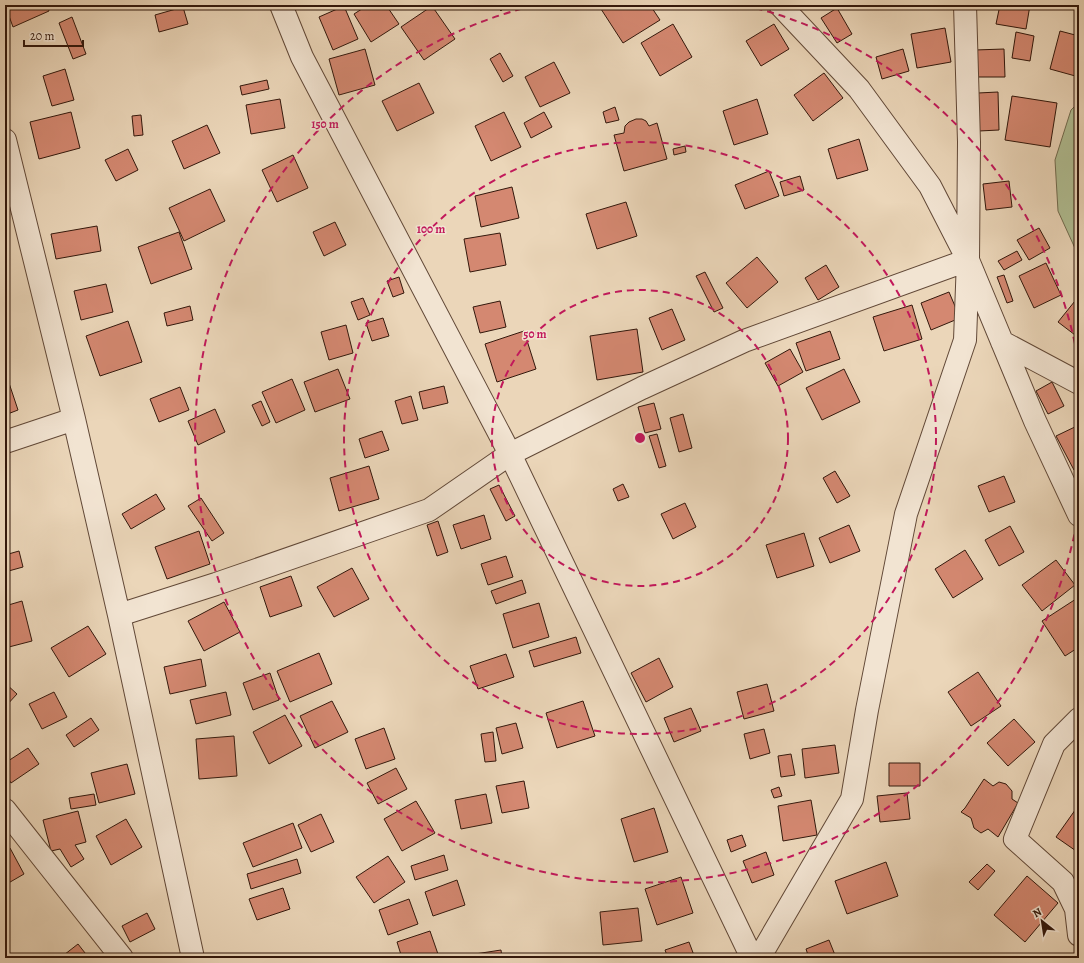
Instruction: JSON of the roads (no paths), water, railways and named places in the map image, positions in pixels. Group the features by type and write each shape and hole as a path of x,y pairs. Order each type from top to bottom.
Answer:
{"street":[{"path":"281,5 302,57 510,454 752,958"},
{"path":"780,5 859,89 930,186 968,260 1035,421 1079,515"},
{"path":"759,958 852,799 867,710 906,514 965,340 968,260 969,142 965,5"},
{"path":"5,140 74,418 119,615 193,958"},
{"path":"119,615 216,584 429,510 510,454 642,388 744,341 968,260"},
{"path":"1002,342 1079,383"},
{"path":"5,442 74,418"},
{"path":"1079,719 1054,744 1016,839 1063,882 1076,909 1079,935"},
{"path":"5,810 122,958"}]}
